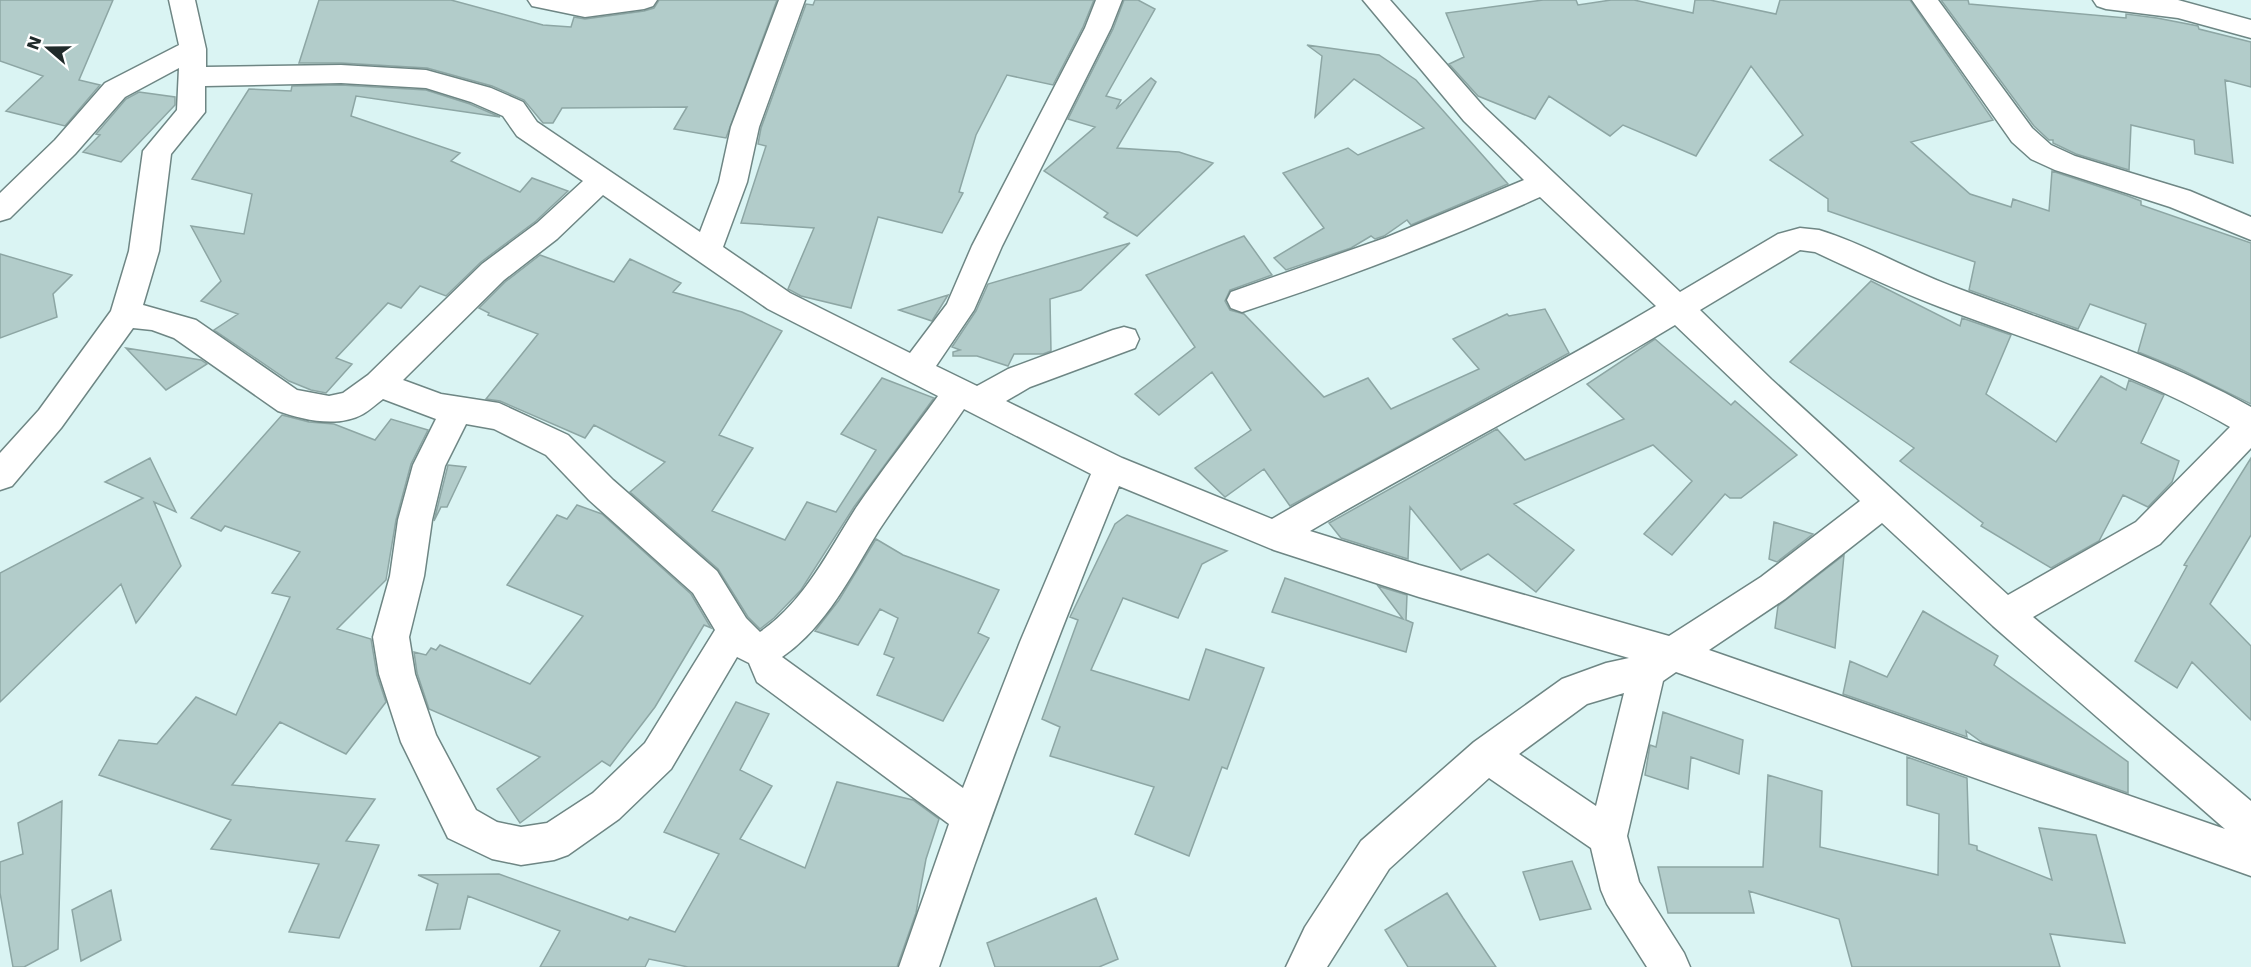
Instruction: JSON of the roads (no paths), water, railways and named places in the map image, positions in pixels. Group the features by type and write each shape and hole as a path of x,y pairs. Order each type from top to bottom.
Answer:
{"street":[{"path":"0,476 50,419 125,315 144,251 157,151 191,112 193,63 182,0"},
{"path":"541,0 585,8 644,0"},
{"path":"706,253 733,182 745,127 792,0"},
{"path":"916,369 959,310 987,246 1033,160 1109,0"},
{"path":"1376,0 1474,114 1760,388 2005,615 2251,826"},
{"path":"1924,0 2022,135 2041,152 2073,166 2180,199 2251,229"},
{"path":"2117,0 2178,9 2251,28"},
{"path":"0,210 65,147 115,90 193,63 426,79 481,95 513,109 527,129 778,301 1110,468 1274,535 2251,857"},
{"path":"125,315 153,318 185,329 289,402 329,409 351,405 379,384 493,272 547,231 602,180"},
{"path":"1242,300 1328,271 1471,216 1544,183"},
{"path":"1274,535 1366,481 1613,347 1788,242 1800,240 1820,242 1947,298 2158,375 2215,401 2251,425 2148,533 2005,615"},
{"path":"748,640 780,640 828,585 869,518 969,396 1124,339"},
{"path":"379,384 439,406 500,416 557,445 601,490 705,582 770,670 971,817"},
{"path":"458,409 429,465 415,519 407,576 391,637 397,674 420,741 462,824 492,840 521,846 554,841 606,806 658,756 748,640"},
{"path":"919,967 971,817 1038,642 1110,468"},
{"path":"1306,967 1319,941 1375,855 1487,755 1575,690 1660,663 1773,588 1884,502"},
{"path":"1660,663 1608,836 1622,890 1670,967"},
{"path":"1487,755 1608,836"}]}
